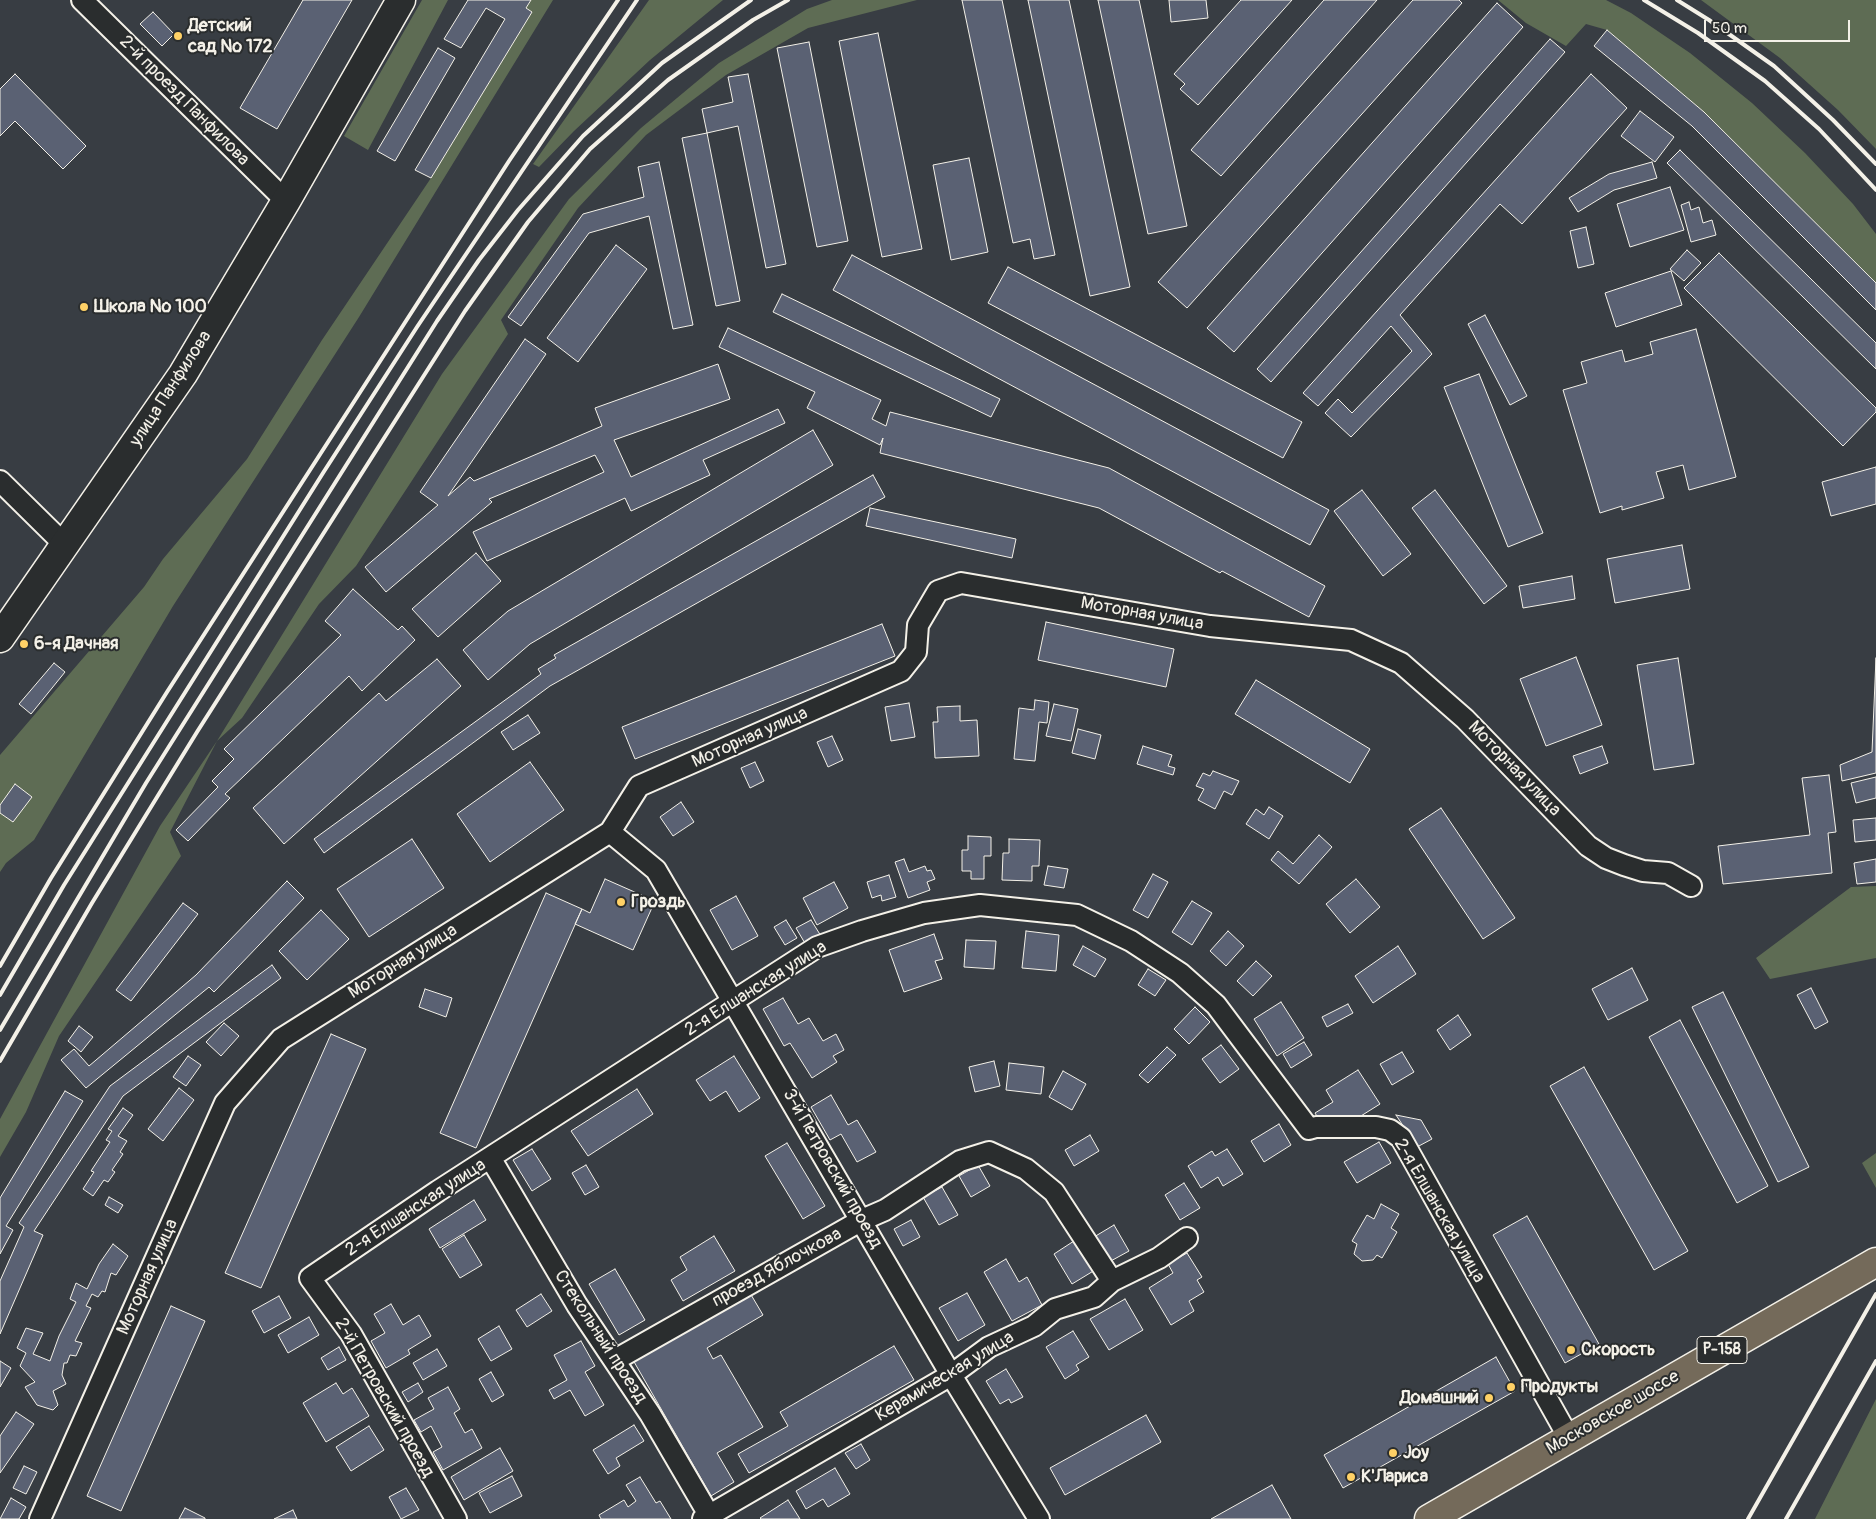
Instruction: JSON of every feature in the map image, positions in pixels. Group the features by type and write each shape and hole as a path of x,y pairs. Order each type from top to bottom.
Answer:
{"main road":[{"name":"улица Панфилова","path":"0,638 183,374 286,201 401,0"},
{"name":"Московское шоссе","path":"1429,1519 1876,1262"}],"street":[{"name":"2-й проезд Панфилова","path":"82,0 286,201"},
{"path":"0,481 65,545"},
{"name":"Моторная улица","path":"40,1519 226,1102 281,1039 610,832 638,786 901,671 916,652 918,624 927,606 938,591 961,584 1210,626 1351,640 1401,663 1465,719 1588,846 1606,858 1624,865 1644,871 1668,873 1691,886"},
{"name":"3-й Петровский проезд","path":"610,832 656,870 951,1375 1039,1519"},
{"name":"2-я Елшанская улица","path":"310,1278 438,1191 817,947 862,931 924,913 980,905 1077,915 1131,940 1180,973 1216,1005 1309,1129 1316,1127 1376,1127 1390,1130 1401,1138 1569,1438"},
{"name":"проезд Яблочкова","path":"615,1360 862,1220 886,1210 960,1161 989,1152 1026,1168 1054,1192 1112,1281"},
{"name":"Стекольный проезд","path":"490,1159 577,1305 650,1414 706,1517"},
{"name":"Керамическая улица","path":"706,1517 951,1375 989,1347 1034,1326 1055,1309 1094,1297 1112,1281 1159,1258 1187,1238"},
{"name":"2-й Петровский проезд","path":"310,1278 351,1334 456,1519"}],"green space":[{"path":"422,0 448,0 368,150 344,136"},
{"path":"531,0 553,0 359,317 173,606 34,840 6,863 0,872 0,755 144,587 163,559 247,459 322,340 431,178 532,12 526,8"},
{"path":"649,0 723,0 650,60 574,131 539,167 533,164"},
{"path":"832,0 917,0 808,28 726,75 646,135 578,208 501,320 508,334 356,566 319,604 242,718 217,741 442,374 569,199 641,128 719,63 807,9"},
{"path":"1498,0 1606,0 1631,13 1690,53 1752,103 1805,153 1853,204 1876,234 1876,283 1704,112 1607,30 1586,24 1566,46 1526,23"},
{"path":"1701,0 1876,0 1876,149 1838,110 1780,58"},
{"path":"217,741 170,832 181,856 59,1036 26,1112 0,1157 0,1119 160,826"},
{"path":"1876,886 1876,958 1770,979 1756,958 1851,887"},
{"path":"1876,1153 1876,1188 1862,1163"},
{"path":"1876,1399 1876,1519 1815,1519 1817,1515"}],"building":[{"path":"303,0 352,0 277,129 240,108"},
{"path":"468,0 531,0 526,8 532,12 431,178 415,170 505,19 486,8 461,48 444,39"},
{"path":"962,0 1002,0 1055,255 1034,259 1030,239 1013,243"},
{"path":"1028,0 1069,0 1130,287 1090,296"},
{"path":"1098,0 1139,0 1187,226 1148,234"},
{"path":"1169,0 1206,0 1208,18 1171,22"},
{"path":"1241,0 1292,0 1198,105 1180,89 1185,84 1174,74"},
{"path":"1324,0 1377,0 1221,176 1191,150"},
{"path":"1413,0 1459,0 1462,3 1187,308 1158,282"},
{"path":"1497,3 1523,27 1234,352 1207,328"},
{"path":"153,12 174,34 162,46 140,24"},
{"path":"1607,30 1704,112 1876,283 1876,310 1692,126 1594,46"},
{"path":"878,33 922,249 882,257 839,41"},
{"path":"1550,39 1565,52 1271,382 1257,369"},
{"path":"809,42 848,241 817,247 777,48"},
{"path":"438,48 455,58 395,161 377,151"},
{"path":"15,74 86,146 63,169 15,121 0,136 0,89"},
{"path":"748,74 786,264 766,268 738,126 707,133 702,109 733,102 728,77"},
{"path":"1591,74 1627,108 1522,224 1500,204 1400,315 1432,354 1351,437 1325,413 1338,399 1352,413 1412,351 1391,326 1318,406 1303,393"},
{"path":"1640,111 1674,137 1655,162 1621,136"},
{"path":"707,133 740,301 716,306 682,138"},
{"path":"1680,150 1876,343 1876,369 1667,163"},
{"path":"969,158 988,252 951,260 933,165"},
{"path":"659,162 693,325 673,329 649,216 589,233 521,326 508,317 583,214 644,197 638,167"},
{"path":"1652,162 1657,178 1614,190 1578,212 1569,198 1609,174"},
{"path":"1670,187 1684,230 1630,247 1617,204"},
{"path":"1689,202 1691,210 1699,207 1703,223 1712,220 1716,235 1691,242 1681,205"},
{"path":"1586,227 1594,264 1578,268 1570,231"},
{"path":"616,245 647,269 578,362 547,338"},
{"path":"1687,250 1701,263 1684,281 1670,269"},
{"path":"1719,253 1876,408 1876,412 1843,446 1684,288"},
{"path":"852,255 1329,510 1310,545 833,290"},
{"path":"1008,267 1302,422 1283,458 988,303"},
{"path":"1671,271 1682,305 1616,327 1605,293"},
{"path":"782,294 1000,399 991,417 773,312"},
{"path":"1485,315 1527,396 1510,405 1468,324"},
{"path":"728,328 881,400 872,419 886,426 890,412 1109,468 1325,586 1309,617 1222,571 1220,573 1099,508 880,453 883,438 880,445 807,408 815,392 719,347"},
{"path":"1696,329 1736,477 1689,490 1683,465 1656,472 1664,498 1622,510 1622,506 1600,513 1563,390 1587,383 1581,362 1622,350 1625,362 1653,354 1650,342"},
{"path":"525,339 546,354 448,496 470,477 474,481 602,426 595,408 718,364 730,399 614,440 631,477 778,409 785,423 703,460 710,475 631,511 625,498 487,561 473,532 604,472 595,455 489,499 492,502 386,592 365,567 438,505 420,492"},
{"path":"1479,374 1543,533 1508,547 1444,387"},
{"path":"813,430 833,465 530,644 488,680 463,650 508,611"},
{"path":"1876,467 1876,504 1831,516 1822,482"},
{"path":"873,475 885,497 550,686 324,853 314,839 541,674 538,669 556,658 554,655"},
{"path":"1362,490 1411,554 1383,576 1334,511"},
{"path":"1435,490 1507,586 1484,604 1412,508"},
{"path":"870,508 1016,539 1012,558 866,526"},
{"path":"1682,545 1690,589 1615,603 1607,559"},
{"path":"476,553 501,581 438,637 412,609"},
{"path":"1572,576 1575,599 1523,608 1519,586"},
{"path":"353,589 398,630 402,626 415,640 362,691 349,676 225,794 230,798 188,841 176,830 218,787 212,781 234,759 224,749 341,635 325,621"},
{"path":"1046,622 1174,649 1166,687 1038,660"},
{"path":"882,624 895,656 635,759 622,727"},
{"path":"1576,657 1602,725 1546,746 1520,679"},
{"path":"1678,658 1694,764 1654,770 1637,665"},
{"path":"1876,658 1876,773 1842,781 1840,765 1872,752"},
{"path":"437,659 461,686 284,844 253,808 379,693 386,701"},
{"path":"54,663 65,672 31,714 19,704"},
{"path":"1256,680 1370,749 1350,783 1235,714"},
{"path":"1035,700 1049,702 1047,723 1039,722 1035,761 1014,759 1019,708 1034,710"},
{"path":"909,703 915,737 891,741 885,707"},
{"path":"1054,704 1078,709 1071,741 1046,736"},
{"path":"960,706 960,721 977,720 979,756 935,758 933,722 938,722 937,707"},
{"path":"528,715 540,733 513,750 501,732"},
{"path":"1078,729 1101,735 1095,759 1072,753"},
{"path":"832,736 843,760 828,767 817,742"},
{"path":"1143,746 1172,755 1168,766 1175,768 1173,775 1137,764"},
{"path":"1602,746 1608,763 1580,774 1573,756"},
{"path":"530,762 564,810 490,862 457,814"},
{"path":"755,762 764,781 750,788 741,768"},
{"path":"1213,771 1239,781 1232,795 1224,791 1215,809 1198,800 1204,789 1196,786 1203,773 1210,776"},
{"path":"1829,775 1836,832 1828,833 1832,873 1723,884 1718,846 1810,835 1802,778"},
{"path":"1876,777 1876,798 1856,803 1851,783"},
{"path":"15,784 32,797 13,822 0,813 0,805"},
{"path":"681,802 694,822 673,836 660,817"},
{"path":"1269,807 1283,816 1269,839 1246,824 1256,809 1264,815"},
{"path":"1441,808 1515,918 1483,939 1409,829"},
{"path":"1876,818 1876,840 1855,842 1853,820"},
{"path":"1319,835 1332,847 1299,884 1271,860 1278,851 1293,864"},
{"path":"968,836 991,837 991,856 984,856 984,879 971,879 971,871 962,871 962,850 968,850"},
{"path":"412,839 444,888 369,937 337,889"},
{"path":"1009,839 1040,840 1039,866 1032,866 1032,881 1002,880 1003,853 1009,853"},
{"path":"904,859 909,872 925,866 927,871 931,870 935,879 927,882 930,890 908,898 895,862"},
{"path":"1876,859 1876,882 1857,884 1854,863"},
{"path":"1048,866 1068,869 1064,888 1044,885"},
{"path":"1153,874 1168,882 1148,918 1133,910"},
{"path":"889,875 896,897 882,901 881,895 872,898 867,882"},
{"path":"605,879 655,901 633,950 575,924 582,909 590,913"},
{"path":"1356,879 1380,907 1350,933 1326,904"},
{"path":"287,881 304,898 214,992 209,987 86,1088 61,1060 74,1049 89,1066 196,975"},
{"path":"834,882 848,908 817,925 803,898"},
{"path":"546,893 582,909 476,1148 440,1133"},
{"path":"736,896 758,936 732,950 710,910"},
{"path":"1192,901 1212,913 1192,945 1172,932"},
{"path":"183,903 198,914 131,1001 116,990"},
{"path":"321,910 349,939 307,980 279,951"},
{"path":"786,920 797,938 785,945 774,927"},
{"path":"811,920 821,936 806,945 796,928"},
{"path":"1026,931 1059,935 1056,971 1022,968"},
{"path":"1228,931 1244,946 1226,966 1210,951"},
{"path":"934,934 943,959 935,961 942,979 904,992 889,950"},
{"path":"966,940 996,941 994,969 964,967"},
{"path":"1083,946 1106,959 1095,977 1073,965"},
{"path":"1398,946 1416,974 1373,1003 1355,976"},
{"path":"1256,961 1272,976 1253,996 1237,981"},
{"path":"272,965 281,978 123,1096 34,1231 43,1235 0,1334 0,1281 24,1227 19,1223 110,1086"},
{"path":"1632,968 1648,1000 1608,1020 1592,989"},
{"path":"1148,969 1166,980 1155,996 1138,985"},
{"path":"1811,988 1828,1022 1815,1029 1797,995"},
{"path":"425,989 452,998 446,1017 419,1007"},
{"path":"1723,992 1809,1167 1778,1182 1692,1007"},
{"path":"783,998 798,1024 809,1018 823,1041 836,1034 844,1050 833,1056 837,1062 812,1078 790,1043 784,1046 763,1009"},
{"path":"1281,1002 1304,1038 1277,1056 1254,1019"},
{"path":"1348,1004 1353,1013 1327,1027 1322,1017"},
{"path":"1195,1007 1210,1022 1189,1044 1174,1029"},
{"path":"1458,1015 1471,1035 1450,1050 1437,1030"},
{"path":"1680,1020 1768,1186 1737,1203 1649,1037"},
{"path":"224,1023 239,1036 221,1056 206,1042"},
{"path":"79,1026 93,1037 81,1052 68,1041"},
{"path":"331,1034 366,1049 261,1288 225,1273"},
{"path":"1304,1042 1312,1055 1291,1068 1283,1054"},
{"path":"1221,1045 1239,1069 1220,1083 1202,1059"},
{"path":"1167,1047 1176,1055 1148,1083 1139,1075"},
{"path":"1402,1052 1414,1072 1392,1085 1380,1064"},
{"path":"188,1056 201,1065 186,1086 173,1077"},
{"path":"734,1056 760,1098 739,1112 726,1091 710,1101 696,1080"},
{"path":"994,1061 1000,1086 975,1092 969,1067"},
{"path":"1009,1063 1044,1067 1041,1094 1006,1090"},
{"path":"1584,1067 1688,1251 1654,1270 1550,1086"},
{"path":"1358,1070 1380,1104 1329,1136 1315,1113 1333,1102 1326,1090"},
{"path":"1063,1071 1086,1084 1072,1110 1049,1097"},
{"path":"179,1088 194,1100 163,1141 148,1129"},
{"path":"637,1089 653,1114 588,1156 571,1131"},
{"path":"65,1091 83,1101 6,1226 13,1230 0,1254 0,1198"},
{"path":"831,1095 848,1125 857,1120 876,1152 857,1162 841,1134 830,1140 811,1107"},
{"path":"123,1108 133,1115 118,1136 127,1141 120,1152 123,1154 112,1170 115,1172 108,1182 104,1180 93,1196 83,1189 94,1172 91,1171 110,1142 106,1140 112,1131 108,1129"},
{"path":"1396,1115 1421,1120 1432,1139 1417,1147"},
{"path":"1279,1124 1291,1145 1264,1162 1251,1141"},
{"path":"1090,1135 1099,1151 1074,1166 1065,1150"},
{"path":"1379,1142 1391,1163 1357,1183 1344,1162"},
{"path":"787,1143 825,1206 803,1219 765,1156"},
{"path":"532,1149 551,1179 532,1191 513,1160"},
{"path":"1227,1149 1243,1174 1223,1186 1218,1177 1201,1188 1188,1166 1212,1151 1215,1156"},
{"path":"586,1165 599,1187 585,1195 572,1173"},
{"path":"978,1165 990,1186 971,1197 959,1176"},
{"path":"1184,1183 1200,1208 1180,1220 1165,1195"},
{"path":"942,1187 958,1215 939,1225 923,1197"},
{"path":"109,1197 123,1205 118,1213 105,1205"},
{"path":"474,1200 486,1220 440,1248 429,1229"},
{"path":"1381,1204 1399,1214 1391,1228 1397,1232 1382,1258 1377,1255 1373,1260 1362,1261 1354,1254 1357,1244 1352,1241 1367,1215 1374,1219"},
{"path":"1527,1216 1599,1344 1565,1363 1493,1235"},
{"path":"911,1220 920,1237 903,1246 894,1229"},
{"path":"1114,1225 1129,1251 1109,1262 1094,1237"},
{"path":"464,1235 482,1265 460,1278 442,1249"},
{"path":"714,1236 735,1271 683,1301 671,1280 687,1270 680,1257"},
{"path":"1077,1239 1095,1270 1072,1284 1054,1254"},
{"path":"113,1244 128,1256 116,1275 111,1273 105,1292 102,1291 98,1297 92,1294 86,1306 91,1308 75,1341 82,1343 76,1356 70,1355 67,1363 64,1363 62,1375 66,1384 53,1391 58,1405 53,1410 37,1405 25,1387 35,1382 20,1366 26,1353 17,1348 26,1328 43,1333 33,1354 50,1361 59,1336 76,1302 70,1299 76,1283 87,1289 99,1264"},
{"path":"1187,1253 1202,1277 1197,1280 1204,1292 1189,1301 1194,1311 1171,1325 1149,1288 1173,1273 1168,1264"},
{"path":"1006,1259 1019,1282 1027,1277 1042,1305 1012,1321 984,1272"},
{"path":"615,1269 645,1320 619,1335 589,1284"},
{"path":"750,1293 763,1315 707,1348 713,1359 721,1355 763,1427 717,1453 734,1482 711,1496 633,1360"},
{"path":"967,1293 985,1325 958,1341 939,1308"},
{"path":"541,1294 552,1311 527,1327 516,1310"},
{"path":"279,1296 291,1318 264,1333 252,1311"},
{"path":"1125,1299 1143,1330 1109,1350 1090,1319"},
{"path":"391,1304 403,1325 419,1315 431,1336 408,1350 410,1354 386,1368 371,1341 385,1333 374,1314"},
{"path":"171,1306 205,1321 121,1511 87,1496"},
{"path":"309,1317 319,1335 288,1353 278,1335"},
{"path":"499,1326 512,1349 491,1361 478,1339"},
{"path":"1073,1331 1089,1357 1076,1365 1079,1370 1065,1379 1046,1347"},
{"path":"581,1341 595,1366 585,1372 604,1405 585,1416 570,1390 554,1399 549,1390 567,1380 554,1355"},
{"path":"894,1346 914,1380 749,1473 738,1454 788,1426 780,1412"},
{"path":"339,1347 346,1360 328,1370 321,1358"},
{"path":"437,1349 447,1366 423,1380 413,1363"},
{"path":"1496,1357 1515,1391 1343,1488 1324,1455"},
{"path":"0,1361 11,1368 0,1387"},
{"path":"1006,1369 1023,1397 1011,1403 1009,1399 1000,1404 986,1381"},
{"path":"491,1372 504,1395 492,1402 479,1379"},
{"path":"336,1383 343,1394 352,1388 369,1416 326,1442 303,1403"},
{"path":"418,1383 423,1392 408,1402 402,1392"},
{"path":"448,1387 460,1409 454,1413 465,1433 472,1429 482,1448 443,1470 433,1452 442,1447 431,1426 421,1432 414,1420 434,1409 428,1398"},
{"path":"16,1412 34,1424 0,1473 0,1436"},
{"path":"1146,1415 1161,1442 1065,1495 1050,1468"},
{"path":"634,1425 644,1441 616,1458 620,1466 608,1474 593,1450"},
{"path":"369,1426 384,1450 351,1471 336,1447"},
{"path":"861,1444 870,1460 856,1469 845,1453"},
{"path":"500,1448 513,1471 464,1500 451,1477"},
{"path":"24,1466 37,1472 26,1494 13,1488"},
{"path":"835,1468 850,1494 828,1507 823,1499 806,1509 796,1491"},
{"path":"512,1476 522,1496 490,1513 479,1493"},
{"path":"640,1477 656,1503 660,1501 671,1519 601,1519 599,1515 624,1500 628,1507 636,1501 626,1485"},
{"path":"1272,1485 1291,1519 1211,1519"},
{"path":"406,1488 419,1510 401,1519 389,1497"},
{"path":"11,1498 26,1507 19,1519 0,1519"},
{"path":"788,1500 800,1519 760,1518"},
{"path":"185,1508 205,1518 205,1519 179,1519"},
{"path":"293,1510 297,1519 274,1519"}],"railway":[{"path":"0,966 51,878 167,692 509,161 618,0"},
{"path":"0,995 64,885 323,473 417,327 637,0"},
{"path":"0,1030 146,783 437,321 479,260 518,210 583,136 662,63 751,0"},
{"path":"0,1061 92,903 197,732 465,311 528,222 590,149 668,80 753,20 788,0"},
{"path":"1644,0 1698,33 1765,81 1819,129 1876,190"},
{"path":"1677,0 1774,66 1833,120 1876,164"},
{"path":"1748,1519 1876,1294"},
{"path":"1786,1519 1876,1361"}],"place":[{"name":"Детский сад № 172","path":"178,36"},
{"name":"Школа № 100","path":"84,307"},
{"name":"6-я Дачная","path":"24,644"},
{"name":"Гроздь","path":"621,902"},
{"name":"Скорость","path":"1571,1350"},
{"name":"Продукты","path":"1511,1387"},
{"name":"Домашний","path":"1489,1398"},
{"name":"Joy","path":"1393,1453"},
{"name":"К'Лариса","path":"1351,1477"}]}
